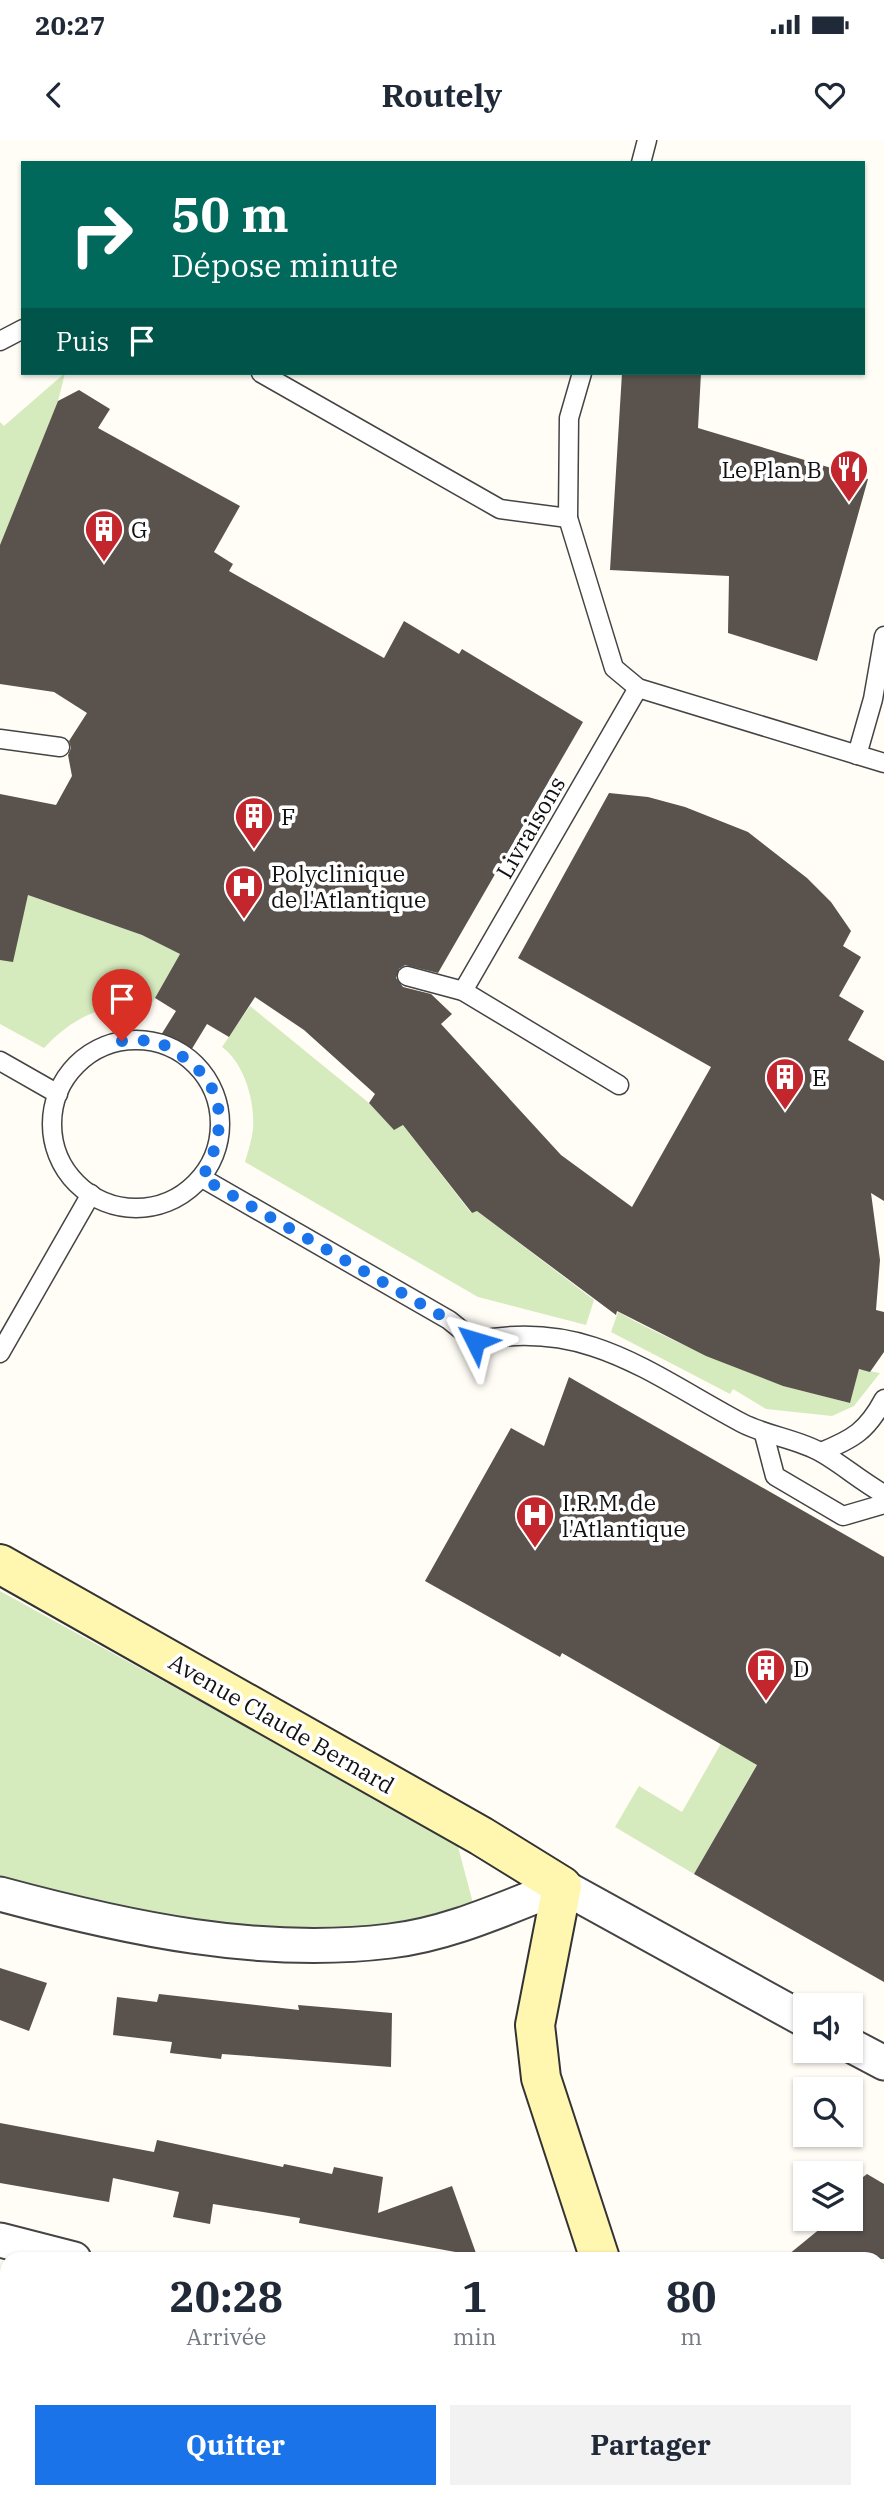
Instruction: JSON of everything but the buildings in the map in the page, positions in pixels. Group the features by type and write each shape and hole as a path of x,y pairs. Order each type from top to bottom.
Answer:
{"street":[{"name":"Avenue Claude Bernard","path":"0,1564 469,1829 562,1886"},
{"path":"562,1886 535,2025 541,2078 598,2252"},
{"path":"0,1894 101,1919 219,1940 320,1945 391,1941 435,1932 562,1886 793,2013"},
{"path":"863,2052 884,2063"},
{"path":"0,2240 47,2252"}],"lane":[{"path":"642,161 647,140"},
{"path":"0,341 21,329"},
{"path":"265,375 500,509 568,518"},
{"path":"581,375 569,418 568,518 614,668 638,688 884,763"},
{"path":"858,755 873,699 884,636"},
{"name":"Livraisons","path":"463,990 638,688"},
{"path":"0,739 60,747"},
{"path":"407,976 463,990 619,1085"},
{"path":"122,1041 151,1041 173,1048 201,1070 215,1095 220,1124 218,1142 202,1178 179,1197 152,1208 123,1208 76,1184 62,1165 53,1142 52,1118 58,1094 72,1069 95,1051 122,1041"},
{"path":"0,1061 58,1094"},
{"path":"202,1178 449,1320 475,1341 524,1333 571,1339 657,1373 764,1434 821,1452 884,1494"},
{"path":"0,1353 91,1194"},
{"path":"821,1452 855,1438 875,1416 884,1399"},
{"path":"764,1434 775,1476 843,1516 884,1504"}],"green space":[{"path":"64,375 57,405 0,545 0,422 4,426"},
{"path":"28,895 142,935 180,954 151,1005 119,1006 92,1013 67,1027 44,1048 0,1024 0,901 25,907"},
{"path":"250,1006 369,1103 394,1129 403,1125 471,1213 477,1211 594,1300 586,1325 478,1297 245,1162 253,1129 250,1096 237,1063 222,1047"},
{"path":"618,1312 731,1365 849,1403 858,1369 880,1373 854,1406 832,1416 766,1409 733,1389 730,1394 611,1332"},
{"path":"0,1591 457,1843 473,1903 320,1945 0,1892"},
{"path":"731,1726 767,1747 694,1874 615,1827 639,1786 682,1812"}],"place":[{"name":"Le Plan B","path":"849,503"},
{"name":"G","path":"104,563"},
{"name":"F","path":"254,850"},
{"name":"Polyclinique de l'Atlantique","path":"244,920"},
{"name":"E","path":"785,1111"},
{"name":"I.R.M. de l'Atlantique","path":"535,1549"},
{"name":"D","path":"766,1702"}],"route":[{"path":"122,1041 151,1041 173,1048 201,1070 215,1095 220,1124 216,1152 202,1178 449,1320 475,1341"}]}
